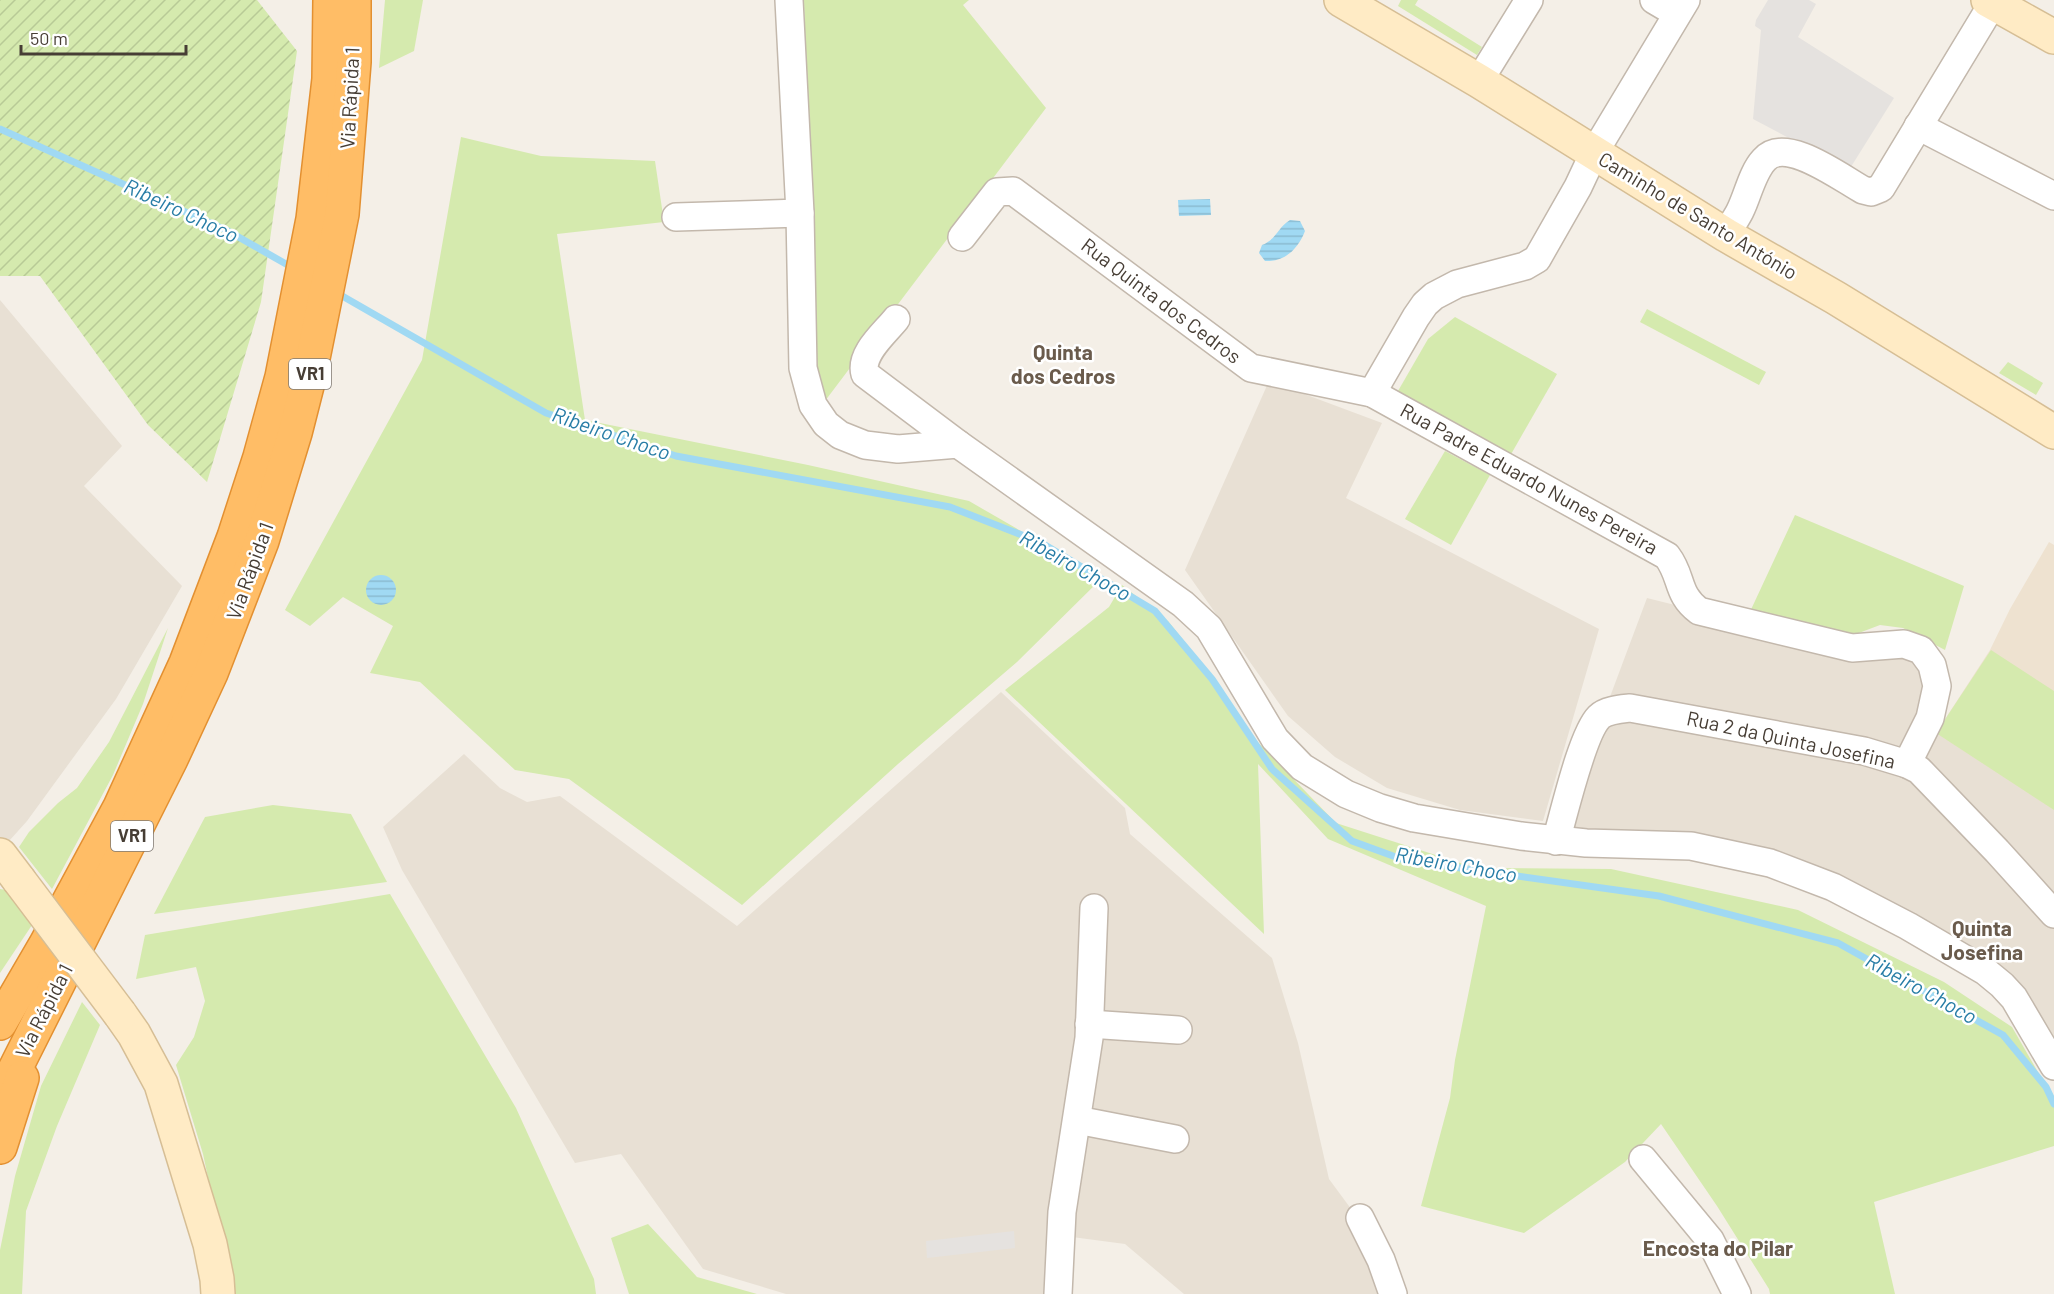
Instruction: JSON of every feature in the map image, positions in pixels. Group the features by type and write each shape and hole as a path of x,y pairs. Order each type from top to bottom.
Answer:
{"highway":[{"name":"Via Rápida 1","path":"0,1023 199,668 262,542 309,378 342,214 341,70 330,0"},
{"name":"Via Rápida 1","path":"341,70 354,0"},
{"path":"341,70 365,0"},
{"name":"Via Rápida 1","path":"0,1099 171,759 199,668"},
{"path":"0,1147 10,1112 51,998"}],"street":[{"path":"789,0 800,213 803,368 813,405 826,423 840,435 865,445 898,449 958,444"},
{"name":"Caminho de Santo António","path":"1341,0 1375,9 1479,81 1594,153 2054,432"},
{"path":"1479,81 1529,0"},
{"path":"1726,235 1763,161 1772,153 1782,151 1798,153 1863,190 1871,192 1881,188 1990,1 2054,37"},
{"path":"1372,393 1416,317 1434,296 1457,284 1525,266 1537,259 1578,187 1672,4"},
{"path":"1918,126 2054,196"},
{"name":"Rua Quinta dos Cedros","path":"962,237 997,192 1013,190 1251,368 1372,393"},
{"path":"676,217 800,213"},
{"path":"896,319 867,355 864,363 865,374 958,444 1183,604 1209,628 1275,739 1302,767 1323,781 1346,794 1380,808 1414,818 1556,841 1691,846 1770,863 1833,886 1985,971 2014,999 2054,1066"},
{"name":"Rua Padre Eduardo Nunes Pereira","path":"1372,393 1667,556 1675,566 1682,592 1688,603 1699,611 1852,648 1904,644 1921,650 1932,665 1937,686 1930,718 1907,764"},
{"name":"Rua 2 da Quinta Josefina","path":"1556,841 1589,731 1600,716 1615,710 1630,708 1864,751 1907,764 1919,770 2054,914"},
{"path":"9,867 134,1034 160,1084 210,1244 218,1294"},
{"path":"1058,1294 1062,1212 1089,1024 1094,908"},
{"path":"1089,1024 1178,1030"},
{"path":"1077,1120 1175,1139"},
{"path":"1643,1159 1710,1240 1737,1294"},
{"path":"1360,1218 1381,1260 1393,1294"}],"shaded area":[{"path":"1768,0 1809,0 1816,4 1798,37 1894,98 1849,170 1753,119 1761,30 1755,26"},
{"path":"0,300 122,446 84,486 182,586 116,699 27,821 0,851"},
{"path":"1269,381 1382,423 1346,498 1599,629 1543,821 1460,810 1387,788 1335,757 1288,716 1185,570"},
{"path":"2049,542 2054,545 2054,810 1936,733 1990,650 2010,609"},
{"path":"1647,598 1699,611 1921,650 1930,718 2054,806 2054,1066 2014,998 1770,863 1556,841"},
{"path":"1001,692 1125,808 1130,834 1272,958 1298,1043 1329,1179 1360,1221 1388,1294 1184,1294 1125,1244 1072,1237 1070,1294 786,1294 703,1269 621,1154 575,1163 402,870 383,827 464,754 500,788 527,802 560,796 737,926"},
{"path":"1014,1231 1015,1248 927,1258 926,1241"}],"green space":[{"path":"0,0 257,0 297,51 261,302 207,482 148,425 40,276 0,276"},
{"path":"385,0 423,0 414,51 379,68"},
{"path":"804,0 969,0 963,5 1046,108 825,401 813,365"},
{"path":"1401,0 1418,0 1415,5 1482,47 1477,55 1398,6"},
{"path":"461,137 541,156 655,161 664,222 557,234 585,420 808,465 969,501 1102,578 1017,662 898,764 742,905 569,779 515,770 420,682 370,673 393,626 343,597 310,626 285,610 422,360"},
{"path":"1647,309 1766,372 1759,385 1640,322"},
{"path":"1455,317 1557,374 1510,456 1398,391 1428,339"},
{"path":"2008,362 2043,383 2036,395 1999,373"},
{"path":"1445,451 1490,475 1451,545 1405,519"},
{"path":"1795,515 1964,586 1945,650 1903,628 1880,625 1843,639 1748,616"},
{"path":"1122,585 1168,621 1199,660 1250,734 1336,823 1476,868 1611,869 1798,910 1944,982 2012,1027 2054,1100 2054,1146 1874,1202 1895,1294 1770,1294 1717,1206 1661,1124 1625,1162 1524,1233 1421,1206 1450,1098 1455,1060 1486,906 1328,839 1258,764 1264,934 1005,690 1109,607"},
{"path":"168,628 143,704 113,775 52,889 19,847 29,832 77,788 109,742"},
{"path":"1991,650 2054,691 2054,810 1936,733"},
{"path":"273,805 351,814 387,882 154,914 205,817"},
{"path":"0,889 6,890 32,925 0,973"},
{"path":"390,894 516,1108 594,1279 596,1294 233,1294 203,1154 176,1065 194,1037 205,1001 196,967 136,979 145,935"},
{"path":"82,1002 100,1025 57,1126 26,1211 22,1294 0,1294 0,1250 15,1176 41,1086"},
{"path":"648,1224 697,1277 757,1294 629,1294 611,1238"}],"water":[{"path":"1210,199 1211,215 1179,216 1178,200"},
{"path":"1290,220 1300,221 1305,231 1299,243 1285,257 1265,261 1259,253 1262,245"},
{"path":"381,575 391,580 396,590 391,600 381,605 371,600 366,590 371,580"}],"waterway":[{"name":"Ribeiro Choco","path":"0,129 228,231 293,268"},
{"name":"Ribeiro Choco","path":"337,293 546,413 676,456 950,507 1040,542 1155,611 1212,679 1272,769 1352,841 1404,860 1659,896 1838,943 2003,1035 2046,1087 2054,1104"}],"district":[{"name":"Quinta dos Cedros","path":"1063,365"},
{"name":"Quinta Josefina","path":"1982,941"},
{"name":"Encosta do Pilar","path":"1718,1249"}]}
